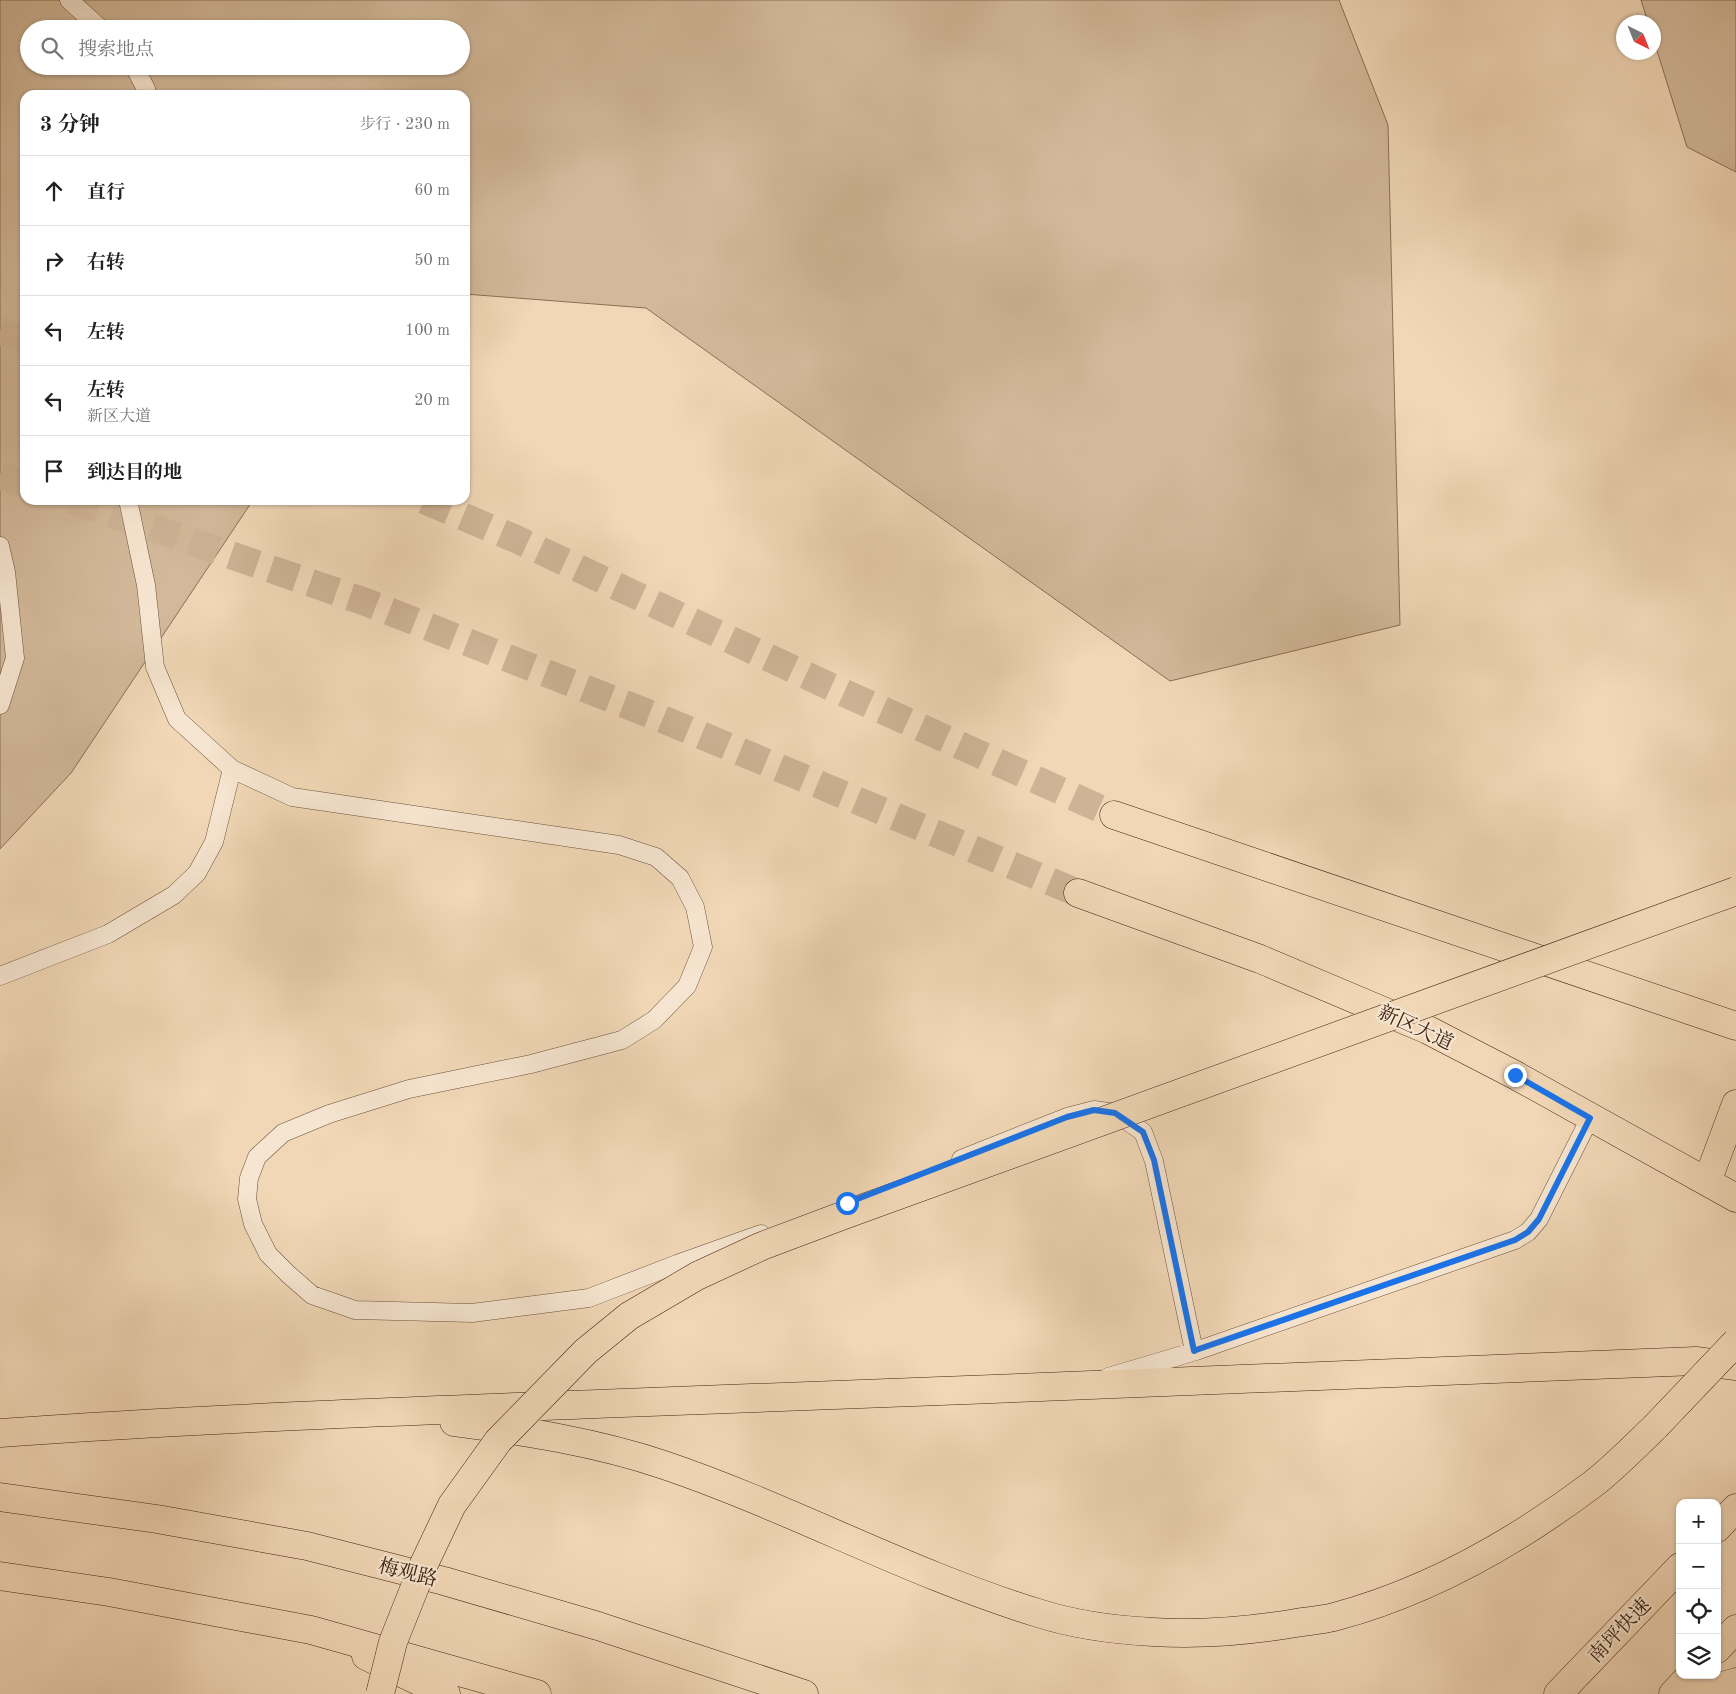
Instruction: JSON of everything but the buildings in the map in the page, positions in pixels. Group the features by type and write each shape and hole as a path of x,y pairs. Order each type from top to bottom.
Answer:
{"main road":[{"path":"1114,815 1736,1026"},
{"path":"380,1694 393,1642 424,1564 452,1505 498,1440 586,1351 637,1311 697,1276 770,1243 1736,891"},
{"name":"新区大道","path":"1078,893 1260,959 1428,1030 1515,1075 1736,1198"},
{"path":"1707,1182 1736,1104"},
{"path":"348,1414 443,1421 600,1446 673,1468 738,1493 978,1593 1042,1614 1115,1630 1191,1634 1265,1628 1333,1617 1404,1593 1469,1564 1528,1528 1595,1483 1655,1427 1736,1342"},
{"path":"0,1433 348,1414 1083,1384 1696,1361 1736,1366"},
{"name":"梅观路","path":"0,1496 157,1520 307,1546 444,1581 598,1626 804,1694"},
{"path":"1721,1524 1736,1508"},
{"name":"南坪快速","path":"1558,1694 1676,1571"},
{"path":"0,1576 109,1592 311,1630 537,1694"},
{"path":"311,1630 446,1694"},
{"path":"1721,1645 1736,1630"},
{"path":"1673,1694 1687,1679"},
{"path":"1697,1694 1736,1682"}],"lane":[{"path":"69,0 91,20"},
{"path":"139,75 146,90"},
{"path":"129,505 146,585 155,667 177,719 232,770 292,797 618,845 656,856 680,878 695,907 703,947 687,986 654,1020 622,1040 531,1064 409,1089 329,1114 282,1133 257,1157 249,1178 247,1199 253,1224 268,1254 312,1295 355,1310 472,1313 589,1298 676,1264 847,1203 1067,1117 1094,1110 1115,1113 1143,1132 1154,1160 1194,1351"},
{"path":"0,546 6,572 15,658 0,706"},
{"path":"0,976 108,934 174,895 197,873 214,842 232,770"},
{"path":"1083,1384 1194,1351 1515,1240 1528,1232 1539,1219 1590,1118"}],"shaded area":[{"path":"0,0 1339,0 1388,125 1400,625 1170,681 646,308 470,294 470,90 20,90 20,505 250,505 71,773 0,849"},
{"path":"1641,0 1736,0 1736,172 1687,147 1660,60 1661,15 1646,15"}],"tunnel":[{"path":"0,331 20,338"},
{"path":"0,475 20,482"},
{"path":"86,505 363,601 660,718 1078,893"},
{"path":"436,505 516,539 829,686 1114,815"}],"route":[{"path":"847,1203 1067,1117 1094,1110 1115,1113 1143,1132 1154,1160 1194,1351 1515,1240 1528,1232 1539,1219 1590,1118 1515,1075"}]}
